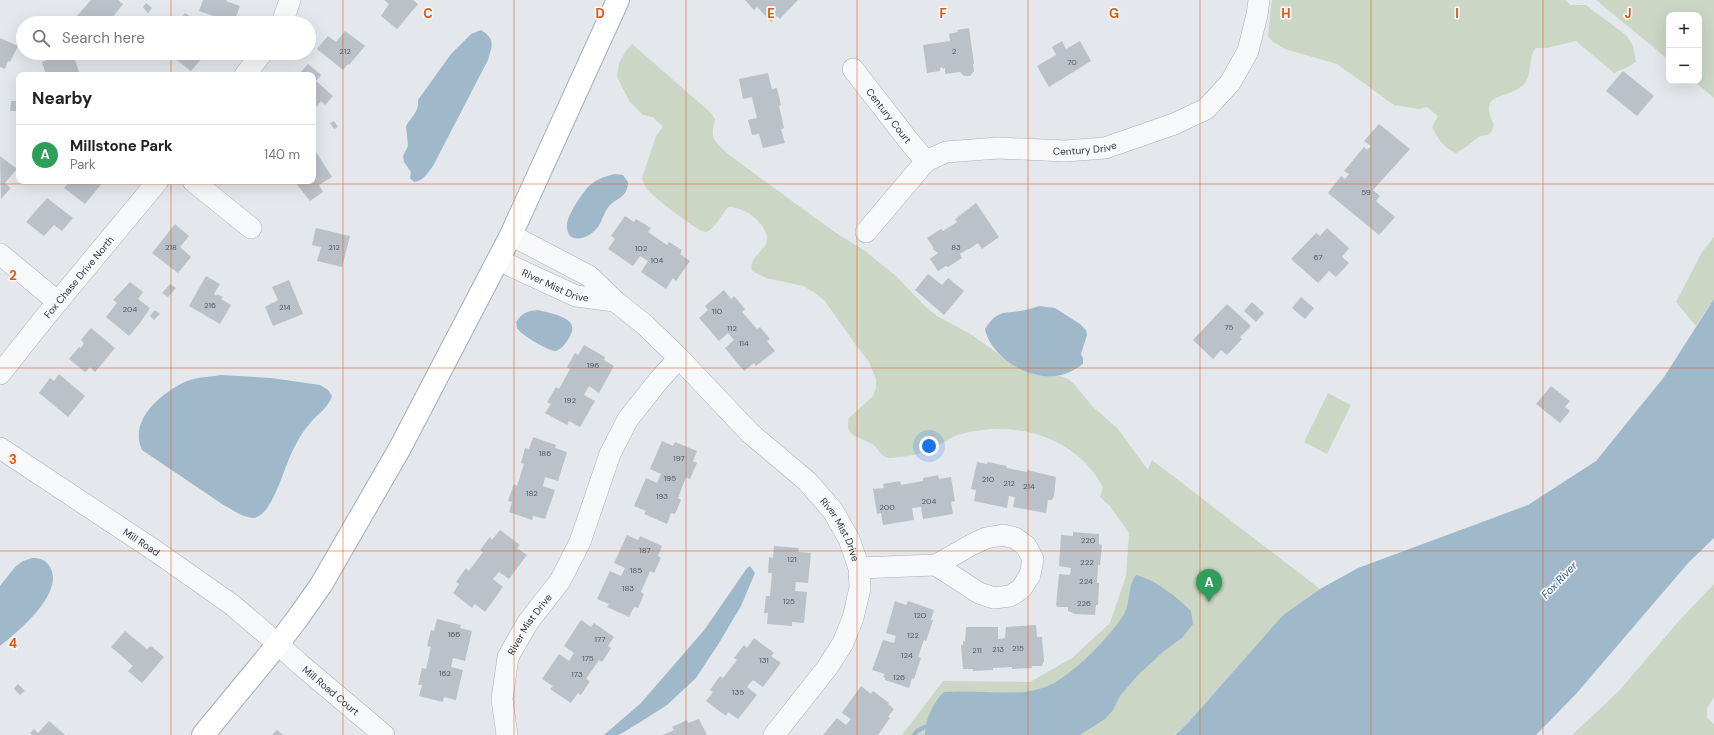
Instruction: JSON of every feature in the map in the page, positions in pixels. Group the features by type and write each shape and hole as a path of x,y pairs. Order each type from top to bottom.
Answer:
{"main road":[{"path":"203,735 278,644 321,585 400,448 511,235 618,0"}],"street":[{"path":"284,16 290,0"},
{"name":"Century Drive","path":"866,232 910,178 926,161 946,152 998,148 1065,151 1105,148 1168,126 1206,109 1230,84 1248,51 1257,15 1259,0"},
{"path":"247,72 257,60"},
{"name":"Century Court","path":"853,70 912,146 926,161"},
{"name":"Fox Chase Drive North","path":"0,374 156,184"},
{"path":"197,184 251,228"},
{"name":"River Mist Drive","path":"511,235 589,276 615,301 645,325 680,358 750,433 807,481 834,511 849,539 859,568 860,588 853,618 843,643 827,668 774,735"},
{"path":"0,254 58,302"},
{"name":"River Mist Drive","path":"498,260 576,296 615,301"},
{"name":"River Mist Drive","path":"506,735 502,700 508,657 528,622 560,581 580,542 610,454 628,419 659,380 680,358"},
{"name":"Mill Road","path":"0,448 154,550 231,604 278,644"},
{"path":"859,568 936,566"},
{"name":"Mill Road Court","path":"278,644 301,666 384,735"}],"green space":[{"path":"1272,0 1565,0 1571,5 1586,5 1626,35 1633,46 1636,62 1614,73 1576,41 1547,48 1536,48 1533,52 1529,75 1525,83 1512,92 1498,97 1492,101 1489,106 1494,125 1491,132 1488,135 1480,136 1456,153 1442,143 1432,127 1438,116 1427,107 1419,109 1394,105 1337,64 1285,49 1273,42 1268,36"},
{"path":"1596,0 1714,0 1714,98 1698,84 1702,84 1702,12 1666,12 1666,58"},
{"path":"632,44 710,112 715,119 713,131 714,139 728,154 833,231 865,251 896,276 928,309 937,316 972,335 1011,363 1025,371 1034,374 1059,376 1068,379 1075,385 1092,406 1118,429 1148,470 1152,460 1320,589 1283,615 1188,723 1174,735 902,735 943,681 1030,682 1072,658 1110,623 1126,576 1129,533 1110,506 1100,497 1103,487 1091,469 1076,455 1059,443 1040,436 1020,431 1000,429 979,431 954,436 922,453 887,458 882,455 872,444 854,436 849,429 849,418 873,396 876,388 876,379 869,362 825,301 815,293 803,286 766,278 752,271 751,266 753,261 766,243 766,232 763,226 747,212 734,207 728,207 709,231 702,231 676,214 645,186 642,178 656,136 663,127 653,117 643,115 630,102 617,77 619,63"},
{"path":"1714,237 1714,299 1696,326 1676,302 1702,252"},
{"path":"1328,393 1351,405 1327,454 1304,442"},
{"path":"1714,584 1714,697 1707,708 1707,718 1714,724 1714,735 1572,735 1619,691 1678,622"}],"water":[{"path":"481,30 486,33 492,43 488,60 433,166 423,178 414,182 410,178 411,172 404,162 403,156 408,146 406,126 416,111 418,100 451,54 471,34"},
{"path":"615,174 623,175 628,182 626,192 610,205 597,228 593,232 579,238 570,236 567,225 568,221 572,210 583,193 596,181"},
{"name":"Fox River","path":"1714,299 1714,538 1689,562 1576,694 1536,735 1175,735 1188,723 1283,615 1320,589 1358,568 1528,505 1596,461 1664,377"},
{"path":"1039,306 1055,308 1080,324 1086,330 1087,335 1081,354 1083,364 1072,371 1061,375 1049,376 1037,375 1025,371 1014,366 1004,358 989,340 985,329 997,316 1004,313"},
{"path":"538,310 564,318 572,325 572,331 569,338 564,346 556,351 552,351 541,346 517,328 516,322 520,316 528,312"},
{"path":"221,375 271,378 320,385 328,390 332,396 326,407 311,422 295,446 269,506 263,513 253,518 249,518 225,506 142,450 139,439 143,418 150,408 167,392 187,381"},
{"path":"32,558 43,560 50,567 53,577 51,588 46,600 28,622 0,646 0,586 15,567 23,561"},
{"path":"750,566 755,573 741,606 696,678 667,705 642,721 619,735 604,735 641,703 705,629 747,568"},
{"path":"1136,575 1144,577 1158,585 1179,600 1191,611 1193,624 1182,638 1164,651 1138,675 1120,696 1113,710 1105,719 1080,735 925,735 926,723 930,712 936,701 944,692 1027,692 1050,685 1070,673 1117,625 1127,606 1131,585"}],"building":[{"path":"91,0 118,0 123,4 114,16 77,16"},
{"path":"203,0 227,0 226,1 240,6 236,16 214,16 199,11"},
{"path":"384,0 413,0 418,4 397,29 381,16 389,4"},
{"path":"745,0 798,0 780,19 777,16 771,22 757,7 754,10"},
{"path":"146,3 152,8 148,13 143,7"},
{"path":"969,28 974,64 974,71 970,76 964,76 960,72 945,74 945,68 943,69 942,67 940,68 940,71 927,73 923,45 950,41 949,34 958,32 957,30"},
{"path":"345,31 365,46 343,70 317,49 328,36 336,42"},
{"path":"0,38 16,45 16,50 10,62 8,61 5,69 0,67"},
{"path":"1062,41 1066,49 1080,41 1091,61 1049,87 1037,66 1056,55 1052,47"},
{"path":"48,60 75,60 79,72 45,72 42,62"},
{"path":"177,60 200,60 191,71"},
{"path":"308,64 321,75 316,81 316,72 301,72"},
{"path":"1623,71 1654,96 1637,116 1606,91"},
{"path":"768,73 772,89 777,88 784,128 781,129 785,143 763,148 759,134 752,135 748,120 757,118 752,97 743,99 739,79"},
{"path":"316,81 333,96 325,105 321,101 316,107"},
{"path":"11,101 16,101 16,111 10,111"},
{"path":"334,121 338,127 334,129 330,123"},
{"path":"1379,124 1410,149 1373,190 1380,196 1376,201 1395,217 1379,235 1328,193 1341,176 1345,179 1349,174 1344,171 1364,147 1367,150 1371,146 1364,141"},
{"path":"316,152 332,177 319,185 323,192 310,201 297,184 316,184"},
{"path":"0,156 16,168 5,183 11,188 1,199"},
{"path":"67,184 102,184 85,204 64,188"},
{"path":"47,198 73,218 62,231 54,225 44,236 26,222"},
{"path":"976,203 999,237 982,249 978,243 960,254 962,258 948,267 946,266 938,271 930,259 938,253 933,249 927,238 941,229 943,231 957,222 955,219"},
{"path":"625,216 634,222 636,219 651,228 648,232 667,245 669,242 682,250 680,254 690,261 676,281 673,278 666,289 641,272 648,261 640,256 633,266 608,249 615,239 611,236"},
{"path":"175,224 189,236 180,247 191,257 178,273 152,253"},
{"path":"316,228 350,236 342,267 317,261 321,247 312,245"},
{"path":"1327,228 1349,248 1342,257 1349,263 1336,277 1329,271 1318,283 1291,259 1316,233 1320,236"},
{"path":"928,274 942,285 948,278 964,291 944,315 915,290"},
{"path":"206,276 220,284 214,294 216,296 217,294 223,297 221,299 231,305 220,324 189,306"},
{"path":"289,280 303,314 273,326 265,307 278,300 272,287"},
{"path":"130,282 143,292 138,299 150,308 129,336 106,317 117,303 113,300"},
{"path":"170,284 176,288 168,297 162,293"},
{"path":"724,290 731,299 734,296 745,309 742,312 757,329 760,327 770,339 767,341 775,351 756,366 754,363 744,371 725,348 734,340 728,333 719,341 699,318 708,310 705,306"},
{"path":"1301,297 1314,308 1305,319 1292,308"},
{"path":"1252,302 1264,313 1256,322 1244,311"},
{"path":"1227,304 1251,326 1240,337 1242,339 1227,355 1221,350 1213,359 1193,340"},
{"path":"155,310 160,314 154,320 150,316"},
{"path":"91,328 115,348 95,372 90,367 85,372 69,359 79,347 81,348 84,343 81,340"},
{"path":"584,345 605,357 604,360 614,366 599,393 589,386 584,395 595,401 580,427 569,421 567,425 545,413 551,404 547,402 556,387 559,389 570,369 567,367 575,353 578,355"},
{"path":"59,374 85,396 68,417 39,393 50,378 54,381"},
{"path":"1551,386 1570,401 1565,407 1570,411 1560,423 1536,404"},
{"path":"533,437 556,445 555,448 567,452 558,481 545,477 543,486 555,490 545,519 533,516 532,520 509,512 512,502 508,501 514,484 517,486 524,464 521,463 525,448 529,449"},
{"path":"662,441 673,446 675,442 697,451 693,461 697,463 690,479 686,477 678,498 681,500 675,514 671,513 667,524 644,514 646,511 634,506 646,478 657,483 661,474 650,469"},
{"path":"977,462 987,464 988,462 1007,466 1006,468 1027,472 1027,470 1056,477 1054,496 1052,500 1047,500 1046,513 1013,507 1015,497 1009,496 1007,508 974,501 976,490 971,489"},
{"path":"938,475 939,479 951,477 955,501 951,502 953,514 923,519 921,507 912,508 914,520 883,525 881,513 877,514 873,489 884,488 883,484 900,481 901,485 923,481 923,478"},
{"path":"500,530 520,545 517,548 527,555 509,579 499,572 493,579 503,587 485,612 475,604 472,608 453,593 459,584 456,582 466,568 469,571 483,552 480,550 490,537 492,540"},
{"path":"1073,532 1099,534 1099,544 1102,545 1100,565 1098,565 1098,605 1096,605 1095,615 1075,614 1068,611 1068,607 1057,607 1056,605 1059,574 1070,575 1071,568 1059,566 1061,535 1073,536"},
{"path":"627,535 638,540 640,536 662,546 658,556 661,558 654,573 650,571 641,592 644,594 638,608 634,607 629,617 607,607 609,604 597,599 610,571 621,576 625,568 614,563"},
{"path":"774,546 799,548 798,552 811,553 808,583 796,582 795,591 807,592 804,623 792,622 792,626 767,624 768,613 764,613 766,596 770,596 772,573 768,573 769,557 773,558"},
{"path":"895,601 906,605 908,601 934,610 931,620 933,620 926,641 924,640 918,657 921,658 914,679 912,678 909,688 885,680 883,677 885,674 872,670 883,640 894,643 896,636 886,633"},
{"path":"437,619 461,625 460,628 472,631 465,661 453,658 451,667 463,670 456,700 444,697 443,702 419,696 422,685 418,685 422,668 426,669 431,647 427,646 431,630 434,631"},
{"path":"581,620 591,627 594,623 614,637 608,646 611,648 602,662 599,660 586,679 590,681 581,695 578,693 571,703 550,689 553,686 542,679 559,654 569,661 574,653 564,646"},
{"path":"1036,625 1037,637 1042,637 1044,661 1042,666 1012,669 1012,667 993,668 993,670 973,671 973,669 963,669 961,645 963,645 963,641 965,641 966,627 998,627 998,639 1005,638 1006,627"},
{"path":"125,631 147,649 151,646 164,657 142,683 128,671 133,666 111,647"},
{"path":"754,638 774,653 771,656 781,663 763,687 753,680 747,687 757,695 738,719 728,712 726,716 706,701 713,692 710,690 720,676 723,678 737,660 734,658 744,645 747,648"},
{"path":"18,684 25,691 20,695 14,689"},
{"path":"861,686 871,694 873,691 889,703 888,704 894,709 888,717 890,718 878,735 823,735 837,718 846,725 851,719 842,713"},
{"path":"699,719 707,735 663,735 674,730 672,727 687,720 688,723"},
{"path":"49,721 65,735 32,735 30,733 34,729 38,733"},
{"path":"277,730 283,735 272,735"}],"waterway":[{"path":"914,735 917,731 925,727"}],"place":[{"name":"Millstone Park","path":"1209,602"}]}
